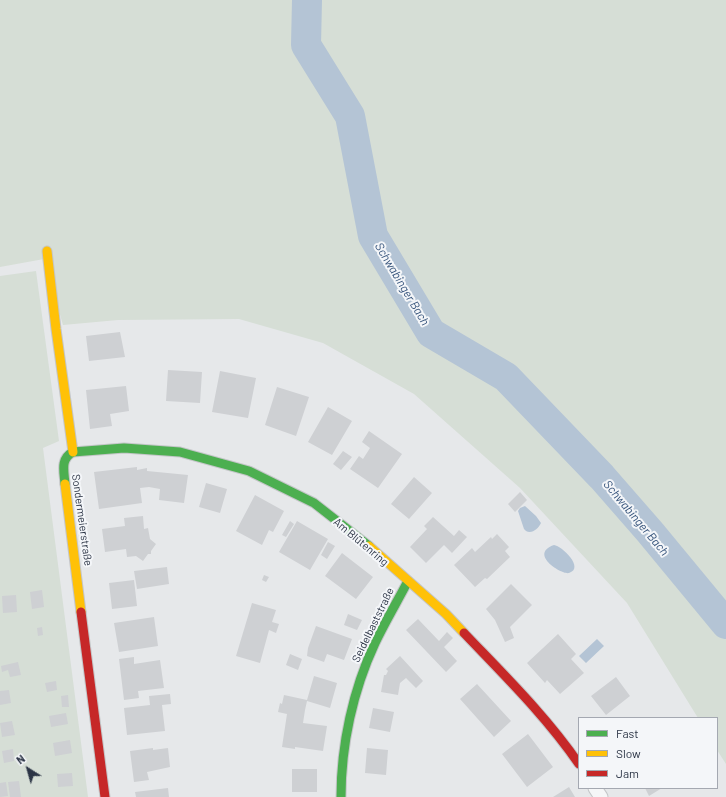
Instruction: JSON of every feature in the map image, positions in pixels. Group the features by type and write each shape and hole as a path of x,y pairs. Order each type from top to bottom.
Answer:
{"street":[{"path":"47,251 73,452"},
{"name":"Am Blütenring","path":"73,452 124,448 180,452 249,471 314,503 362,540 446,614 506,676 561,738 578,763"},
{"name":"Sondermeierstraße","path":"73,452 64,458 64,475 105,797"},
{"name":"Seidelbaststraße","path":"341,797 346,741 355,696 374,644 408,581"}],"shaded area":[{"path":"0,0 726,0 726,764 718,752 718,717 697,717 627,603 520,488 414,394 323,343 239,319 118,320 63,325 44,259 0,267"},
{"path":"36,271 59,441 43,448 88,797 0,797 0,276"}],"water":[{"path":"525,506 541,523 537,529 533,531 528,532 524,529 518,511 520,508"},
{"path":"554,545 562,549 573,562 575,567 569,573 560,571 545,558 544,553 547,549"},
{"path":"597,639 604,646 586,663 579,656"}],"building":[{"path":"120,332 125,357 89,361 86,336"},
{"path":"168,370 202,372 200,403 166,401"},
{"path":"220,371 256,378 248,418 212,412"},
{"path":"126,386 129,411 110,414 112,426 90,429 86,390"},
{"path":"277,387 309,397 296,436 265,425"},
{"path":"328,407 352,421 332,455 308,442"},
{"path":"369,431 402,454 378,488 350,469 359,456 363,459 370,448 362,442"},
{"path":"343,451 352,457 341,470 333,464"},
{"path":"137,467 137,470 147,468 147,471 188,475 184,503 159,500 160,489 149,487 140,488 142,503 99,509 94,472"},
{"path":"414,477 432,493 409,519 391,504"},
{"path":"206,483 227,489 220,513 199,507"},
{"path":"520,492 527,500 515,512 508,504"},
{"path":"255,495 284,511 273,532 269,530 262,545 236,531"},
{"path":"143,516 144,529 148,528 150,539 156,544 151,551 151,554 148,554 143,561 136,556 127,557 126,549 105,552 102,529 125,526 124,518"},
{"path":"433,517 454,536 459,530 467,537 452,553 444,545 426,563 410,547 427,529 424,526"},
{"path":"290,521 294,524 286,537 282,535"},
{"path":"297,521 328,539 310,570 279,552"},
{"path":"497,534 509,547 505,551 510,557 487,579 485,578 475,587 454,565 472,548 475,552 491,537 492,539"},
{"path":"328,542 335,546 327,559 321,555"},
{"path":"342,553 373,577 356,599 325,576"},
{"path":"167,567 169,584 137,589 134,571"},
{"path":"264,575 269,577 266,582 262,580"},
{"path":"134,580 137,606 112,609 109,583"},
{"path":"511,584 532,605 510,627 514,638 505,642 495,620 486,609"},
{"path":"42,590 44,607 32,609 30,592"},
{"path":"16,595 17,612 3,613 2,596"},
{"path":"252,603 276,610 272,622 279,624 276,633 269,630 260,663 236,656"},
{"path":"348,614 362,620 357,630 344,625"},
{"path":"154,617 158,646 119,652 114,623"},
{"path":"418,619 439,641 447,632 453,638 444,647 457,661 446,672 406,630"},
{"path":"316,626 352,639 344,660 327,654 324,662 307,656 308,648"},
{"path":"42,627 43,635 38,636 37,628"},
{"path":"558,634 576,654 571,659 584,673 560,694 547,680 545,683 527,663"},
{"path":"290,654 302,659 298,670 286,665"},
{"path":"400,656 423,681 416,688 406,678 400,683 398,695 381,692 384,675 386,675 388,671 386,669"},
{"path":"134,657 134,664 160,660 164,688 138,691 139,698 124,700 119,659"},
{"path":"18,662 21,675 10,677 8,670 2,672 1,666"},
{"path":"314,676 337,683 330,708 307,701 305,710 303,723 327,726 323,751 295,747 295,749 282,747 287,714 278,712 280,703 282,704 284,695 307,700"},
{"path":"616,677 630,696 606,715 591,696"},
{"path":"56,681 57,690 47,692 45,683"},
{"path":"477,684 511,721 494,737 460,699"},
{"path":"9,690 11,703 0,705 0,691"},
{"path":"170,694 171,704 162,705 165,731 127,735 124,708 150,705 149,696"},
{"path":"68,695 69,707 62,707 61,696"},
{"path":"373,708 394,712 390,732 369,728"},
{"path":"66,713 68,724 51,727 49,716"},
{"path":"12,721 15,735 2,737 0,723"},
{"path":"528,734 553,767 527,787 502,754"},
{"path":"70,740 72,753 55,756 53,743"},
{"path":"153,748 153,750 168,748 170,767 147,772 149,780 134,782 130,751"},
{"path":"367,748 388,750 386,775 365,773"},
{"path":"13,749 14,761 4,763 2,751"},
{"path":"292,769 317,769 317,792 292,792"},
{"path":"72,773 73,786 58,787 57,774"},
{"path":"19,781 21,797 10,797 8,782"},
{"path":"6,782 8,796 0,797 0,783"},
{"path":"569,787 575,797 553,797"},
{"path":"168,788 169,797 136,797 135,792"},
{"path":"646,789 660,789 649,796"}],"waterway":[{"name":"Schwabinger Bach","path":"307,0 306,45 350,116 373,236 431,333 506,377 602,477 650,532 726,624"}],"traffic: fast":[{"path":"65,484 64,462 73,452 124,448 180,452 249,471 314,503 369,546"},
{"path":"341,797 343,758 346,738 360,680 375,643 408,581"}],"traffic: slow":[{"path":"47,251 73,452"},
{"path":"65,484 81,612"},
{"path":"369,546 446,614 464,633"}],"traffic: jam":[{"path":"81,612 105,797"},
{"path":"464,633 539,713 578,763"}]}
